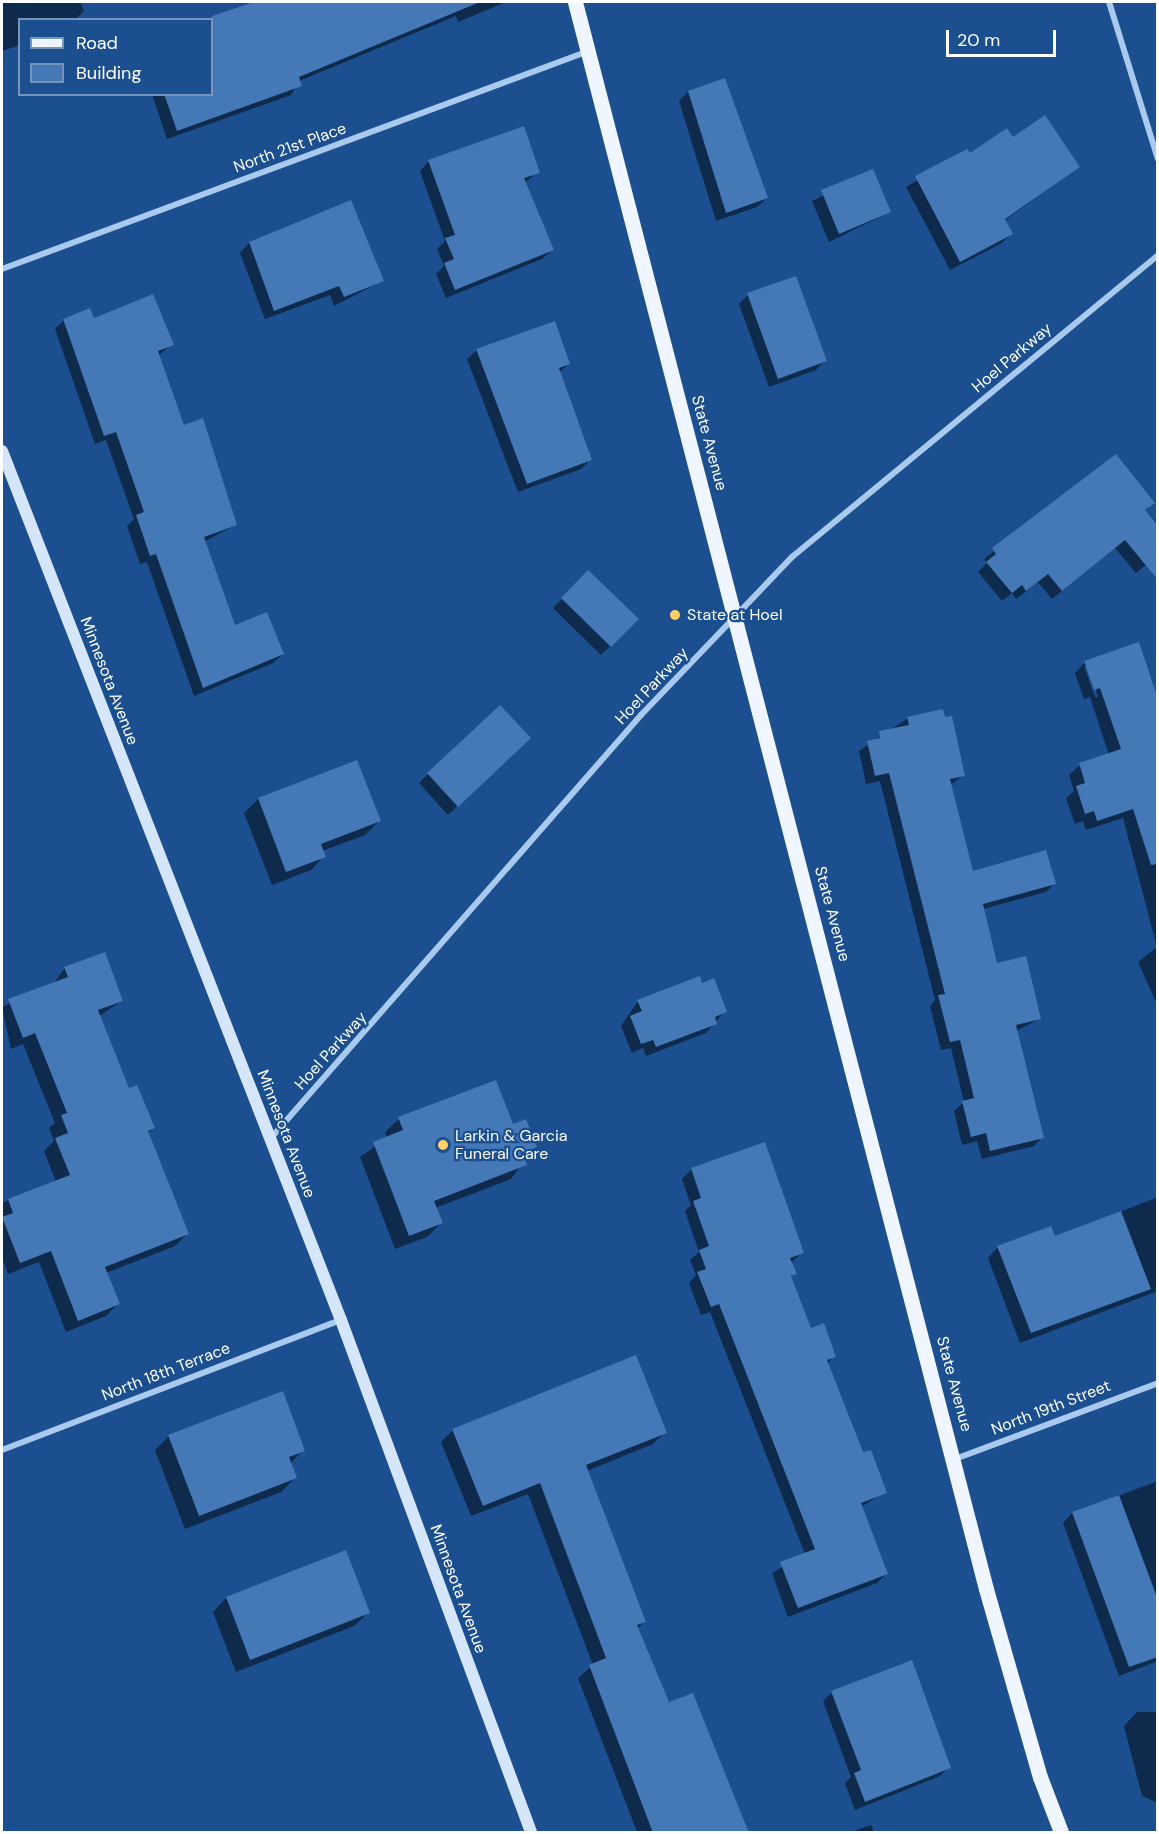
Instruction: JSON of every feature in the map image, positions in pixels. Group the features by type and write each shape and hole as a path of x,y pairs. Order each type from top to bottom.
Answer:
{"main road":[{"name":"State Avenue","path":"576,2 954,1459 1040,1777 1061,1833"},
{"name":"Minnesota Avenue","path":"2,451 340,1320 531,1833"}],"street":[{"path":"1109,2 1158,159"},
{"name":"North 21st Place","path":"2,269 588,51"},
{"name":"Hoel Parkway","path":"270,1139 641,715 792,557 1158,255"},
{"name":"North 18th Terrace","path":"2,1450 340,1320"},
{"name":"North 19th Street","path":"954,1459 1158,1383"}],"building":[{"path":"254,2 480,2 299,77 302,86 177,131 165,96 213,96 212,16"},
{"path":"725,78 768,198 726,213 688,91"},
{"path":"1045,115 1080,167 1005,219 1013,234 960,262 915,176 967,149 970,153 1007,128 1013,137"},
{"path":"524,126 540,173 524,178 554,250 455,290 444,263 454,259 445,238 455,235 428,160"},
{"path":"873,169 891,212 839,234 821,190"},
{"path":"351,200 384,281 344,297 339,286 274,311 249,242"},
{"path":"796,276 827,361 778,379 747,293"},
{"path":"153,294 174,345 158,351 184,425 203,418 237,525 204,537 235,625 267,612 284,654 203,688 156,554 150,556 136,515 144,512 116,432 104,436 63,319 90,308 94,318"},
{"path":"555,321 570,364 559,368 592,460 527,484 476,349"},
{"path":"1116,454 1155,503 1145,510 1158,526 1158,580 1125,540 1062,591 1048,574 1026,591 1022,585 1012,593 986,562 996,554 992,548"},
{"path":"588,570 639,619 611,647 561,598"},
{"path":"1139,642 1158,699 1158,864 1151,865 1133,809 1097,821 1094,811 1085,814 1076,786 1085,783 1079,763 1121,749 1100,688 1094,690 1084,661"},
{"path":"500,705 531,738 458,807 427,773"},
{"path":"943,709 945,717 952,716 965,776 950,779 973,871 1046,850 1056,884 983,904 997,963 1026,956 1041,1019 1016,1025 1044,1138 990,1151 986,1133 971,1137 962,1101 974,1098 960,1040 950,1042 938,995 945,994 889,773 875,776 867,741 880,738 879,731 909,725 907,717"},
{"path":"357,760 381,821 321,844 326,857 286,872 258,798"},
{"path":"105,952 123,1001 98,1010 129,1088 137,1085 155,1128 148,1131 189,1234 105,1267 120,1304 78,1321 51,1251 20,1263 2,1217 13,1213 8,1199 70,1175 55,1138 68,1133 61,1115 67,1113 35,1033 23,1038 8,999 68,977 64,967"},
{"path":"700,976 702,983 714,978 727,1012 715,1017 717,1024 656,1047 653,1040 641,1044 630,1016 642,1011 637,1000"},
{"path":"496,1080 513,1124 526,1119 537,1147 522,1153 527,1165 434,1201 443,1223 409,1236 373,1142 403,1130 398,1117"},
{"path":"765,1142 804,1253 790,1258 797,1274 791,1276 811,1328 824,1323 836,1357 827,1360 863,1452 871,1450 887,1493 861,1503 888,1574 798,1608 780,1562 815,1549 719,1304 711,1307 697,1272 706,1269 699,1250 709,1246 693,1201 701,1198 691,1168"},
{"path":"1121,1211 1151,1289 1031,1333 997,1246 1051,1226 1055,1236"},
{"path":"636,1355 667,1433 586,1465 646,1622 637,1625 669,1702 693,1693 749,1833 653,1833 589,1665 606,1658 540,1483 483,1506 452,1429"},
{"path":"283,1391 305,1451 289,1457 297,1478 199,1516 168,1435"},
{"path":"1119,1495 1158,1600 1158,1657 1129,1667 1072,1512"},
{"path":"346,1550 370,1613 250,1660 226,1597"},
{"path":"912,1660 951,1768 865,1802 854,1773 861,1770 831,1691"}],"place":[{"name":"State at Hoel","path":"675,615"},
{"name":"Larkin & Garcia Funeral Care","path":"443,1145"}]}
